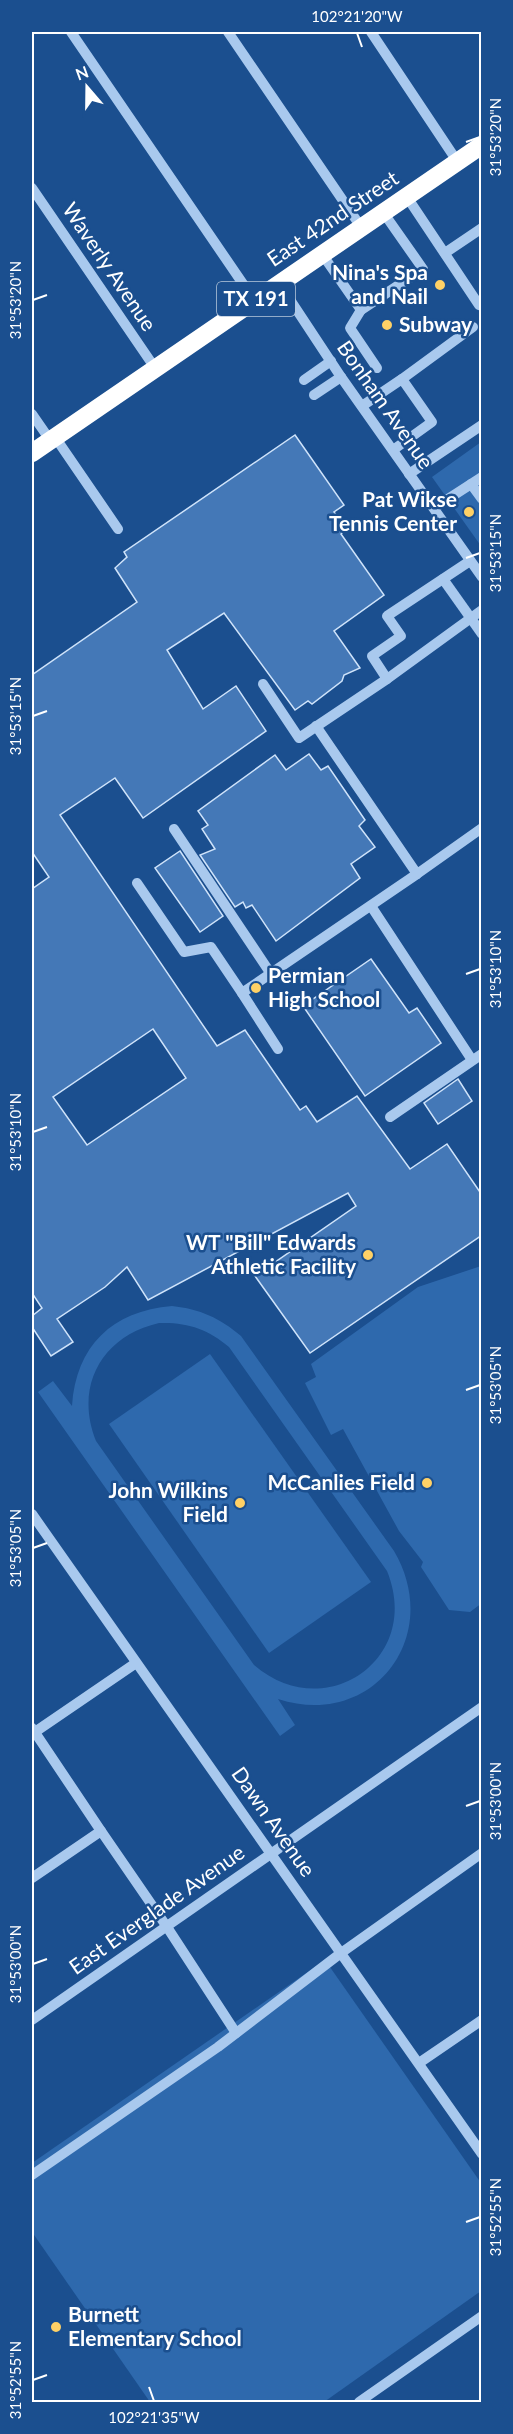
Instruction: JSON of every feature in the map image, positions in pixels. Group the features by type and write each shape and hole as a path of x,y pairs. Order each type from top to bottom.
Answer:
{"highway":[{"name":"East 42nd Street","path":"32,453 482,145"}],"street":[{"path":"71,32 254,300"},
{"path":"228,32 361,227"},
{"path":"371,32 457,161"},
{"name":"Waverly Avenue","path":"32,188 155,368"},
{"path":"407,197 479,305 482,306"},
{"path":"377,368 350,328 361,310 423,268 383,212"},
{"path":"445,253 482,228"},
{"path":"322,254 361,310"},
{"name":"Bonham Avenue","path":"279,283 482,577"},
{"path":"362,406 473,327"},
{"path":"304,380 331,361"},
{"path":"314,395 342,377"},
{"path":"393,450 432,422 402,379"},
{"path":"32,414 92,491 118,529"},
{"path":"409,474 482,424"},
{"path":"434,508 482,477"},
{"path":"471,484 482,499"},
{"path":"387,679 372,656 401,636 387,616 470,561"},
{"path":"444,579 482,634"},
{"path":"263,684 299,738 387,679 482,610"},
{"path":"316,726 417,874"},
{"path":"243,993 482,828"},
{"path":"174,829 271,974"},
{"path":"137,883 184,952 211,947 278,1049"},
{"path":"371,906 477,1057 390,1116"},
{"name":"Dawn Avenue","path":"32,1514 482,2154"},
{"path":"136,1663 33,1731 167,1927 236,2033"},
{"name":"East Everglade Avenue","path":"32,2020 482,1707"},
{"path":"32,1878 101,1831"},
{"path":"32,2175 236,2033 341,1953 482,1853"},
{"path":"419,2063 482,2020"},
{"path":"359,2403 482,2316"}],"shaded area":[{"name":"Pat Wikse Tennis Center","path":"481,442 481,546 432,477"},
{"name":"McCanlies Field","path":"481,1266 482,1603 470,1612 449,1610 421,1567 423,1562 399,1531 343,1429 331,1435 305,1383 316,1377 311,1364 418,1287"},
{"path":"172,1306 192,1309 217,1319 241,1336 394,1551 407,1583 410,1614 404,1643 390,1668 370,1688 343,1701 312,1705 278,1699 295,1725 280,1736 38,1392 53,1381 72,1406 81,1366 101,1335 132,1315","holes":["159,1323 188,1325 205,1331 229,1347 387,1571 395,1603 391,1631 379,1655 361,1674 337,1685 310,1688 282,1682 254,1665 96,1441 90,1421 89,1401 91,1383 98,1366 108,1352 122,1339"]},
{"name":"John Wilkins Field","path":"210,1354 371,1582 269,1653 109,1424"},
{"path":"325,1960 481,2183 481,2291 324,2402 150,2402 32,2232 32,2163"}],"building":[{"name":"Permian High School","path":"295,435 344,505 334,512 346,529 341,534 384,595 334,631 360,668 344,675 342,681 312,704 308,701 295,710 224,613 167,650 203,709 236,686 266,731 143,818 115,778 60,815 217,1046 245,1030 300,1110 306,1106 317,1122 357,1096 410,1169 447,1144 482,1195 482,1235 310,1353 255,1276 356,1206 348,1193 148,1300 127,1267 105,1287 57,1319 73,1342 51,1356 32,1327 32,1316 42,1308 32,1293 32,889 49,877 32,852 32,675 137,602 115,568 127,557 124,552","holes":["153,1029 186,1078 87,1145 53,1097"]},
{"path":"309,754 321,770 328,766 365,820 359,826 375,847 351,864 360,878 276,941 252,905 246,908 243,902 235,907 200,855 215,849 202,829 208,825 198,811 275,755 286,770"},
{"path":"180,851 223,916 200,932 155,868"},
{"path":"371,959 409,1013 417,1008 441,1043 365,1096 303,1006"},
{"path":"458,1079 472,1101 438,1124 424,1103"}],"place":[{"name":"Nina's Spa and Nail","path":"440,285"},
{"name":"Subway","path":"387,325"},
{"name":"Pat Wikse Tennis Center","path":"469,512"},
{"name":"Permian High School","path":"256,988"},
{"name":"WT \"Bill\" Edwards Athletic Facility","path":"368,1255"},
{"name":"McCanlies Field","path":"427,1483"},
{"name":"John Wilkins Field","path":"240,1503"},
{"name":"Burnett Elementary School","path":"56,2327"}]}
